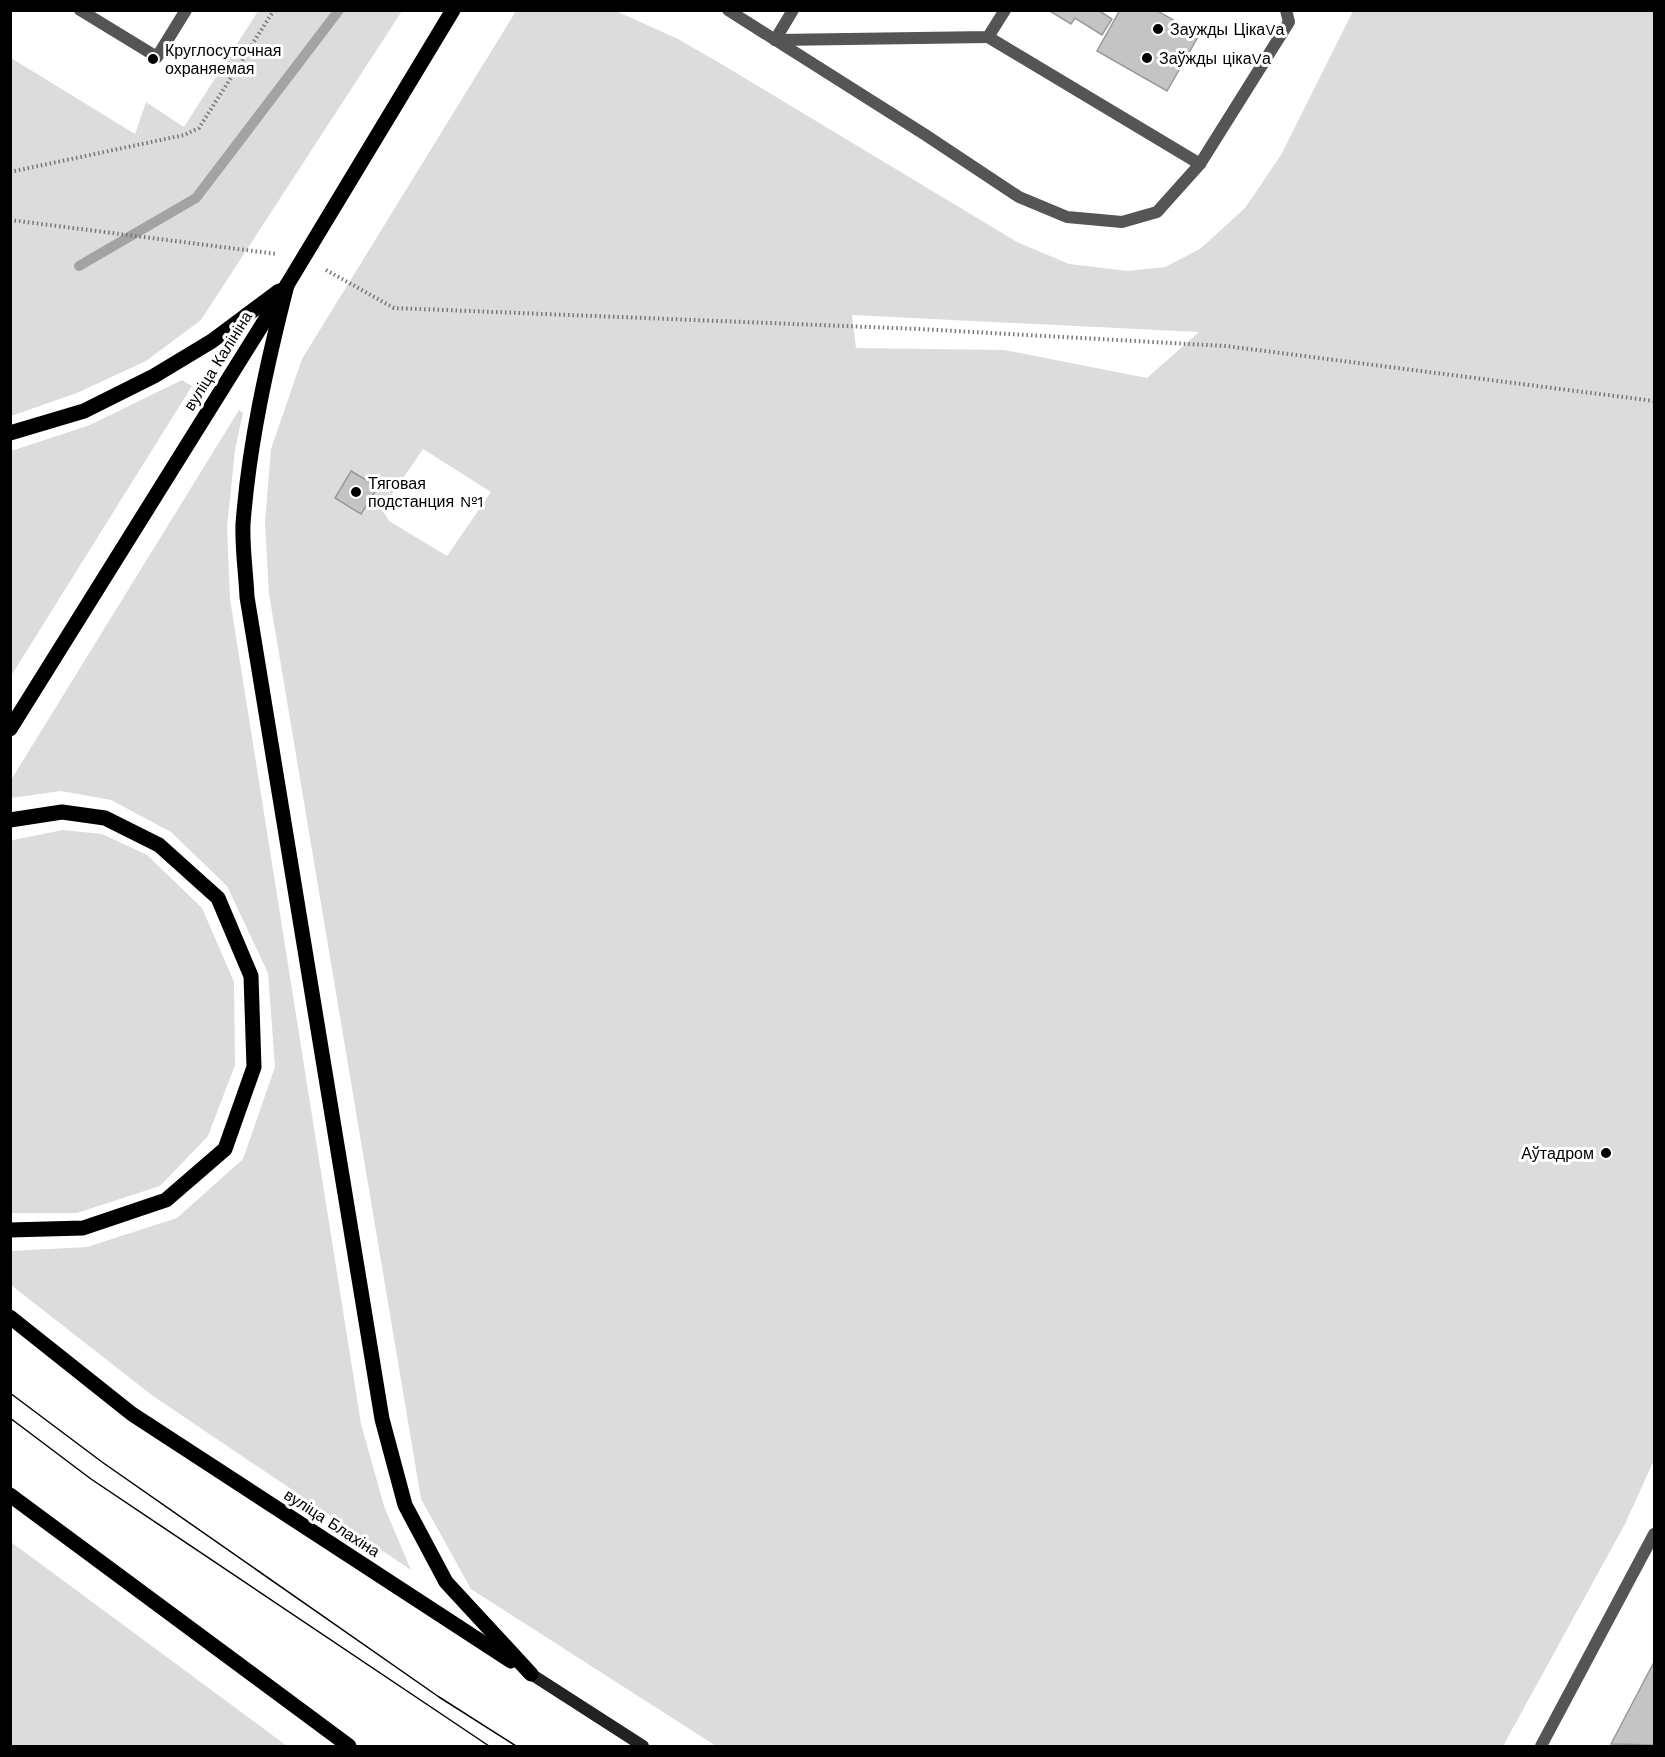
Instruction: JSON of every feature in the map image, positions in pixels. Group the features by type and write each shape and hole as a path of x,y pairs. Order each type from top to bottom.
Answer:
{"main road":[{"name":"вуліца Калініна","path":"10,729 286,285 453,10"},
{"path":"10,433 84,411 154,376 212,341 286,285"},
{"path":"286,285 266,367 252,448 243,526 247,597 382,1419 405,1505 446,1582 531,1674"},
{"path":"10,820 62,812 105,818 159,845 218,898 251,976 254,1067 225,1149 166,1200 83,1228 10,1230"},
{"name":"вуліца Блахіна","path":"10,1317 132,1414 643,1746"},
{"path":"10,1495 349,1746"}],"lane":[{"path":"80,10 157,57 186,10"},
{"path":"728,10 924,134 1018,197 1067,217 1122,222 1157,212 1200,164 1289,22 1286,10"},
{"path":"775,40 793,10"},
{"path":"988,38 1005,10"},
{"path":"775,40 988,38 1200,164"},
{"path":"1541,1746 1654,1534"}],"path":[{"path":"10,172 184,135 199,128 274,10"},
{"path":"10,220 303,257 394,308 920,328 1226,346 1654,401"}],"shaded area":[{"path":"258,11 402,11 201,320 146,361 77,393 11,416 11,58 135,134 146,102 184,127"},
{"path":"516,11 616,11 678,39 718,62 1017,242 1069,264 1128,271 1165,267 1200,249 1245,208 1281,155 1353,11 1654,11 1654,1460 1625,1524 1503,1746 716,1746 471,1589 421,1499 269,594 265,523 271,449 302,359","holes":["852,315 1198,332 1199,332 1147,378 1004,350 856,348","423,449 491,492 447,556 389,521 382,509"]},
{"path":"182,380 192,386 11,676 11,451 90,425"},
{"path":"239,410 243,413 235,450 227,527 230,599 361,1424 384,1506 411,1570 153,1396 11,1285 11,1251 87,1247 177,1218 243,1159 275,1067 268,973 227,886 171,832 111,800 61,791 11,798 11,780"},
{"path":"63,830 102,834 147,855 202,908 234,982 235,1065 208,1136 160,1186 77,1213 11,1213 11,843 13,840"},
{"path":"11,1542 287,1746 11,1746"}],"building":[{"path":"1048,10 1098,10 1112,19 1102,35 1075,18 1071,24"},
{"path":"1120,10 1156,10 1199,35 1167,91 1097,51"},
{"name":"Тяговая подстанция №1","path":"351,471 378,487 361,514 335,498"},
{"path":"1654,1662 1654,1745 1611,1744"}],"waterway":[{"path":"79,266 196,198 339,10"}],"tram line":[{"path":"10,1393 102,1462 439,1697 516,1746"},
{"path":"10,1418 91,1479 489,1746"}],"place":[{"name":"Заужды ЦікаVа","path":"1158,29"},
{"name":"Заўжды цікаVа","path":"1147,58"},
{"name":"Круглосуточная охраняемая","path":"153,59"},
{"name":"Тяговая подстанция №1","path":"356,492"},
{"name":"Аўтадром","path":"1606,1153"}]}
